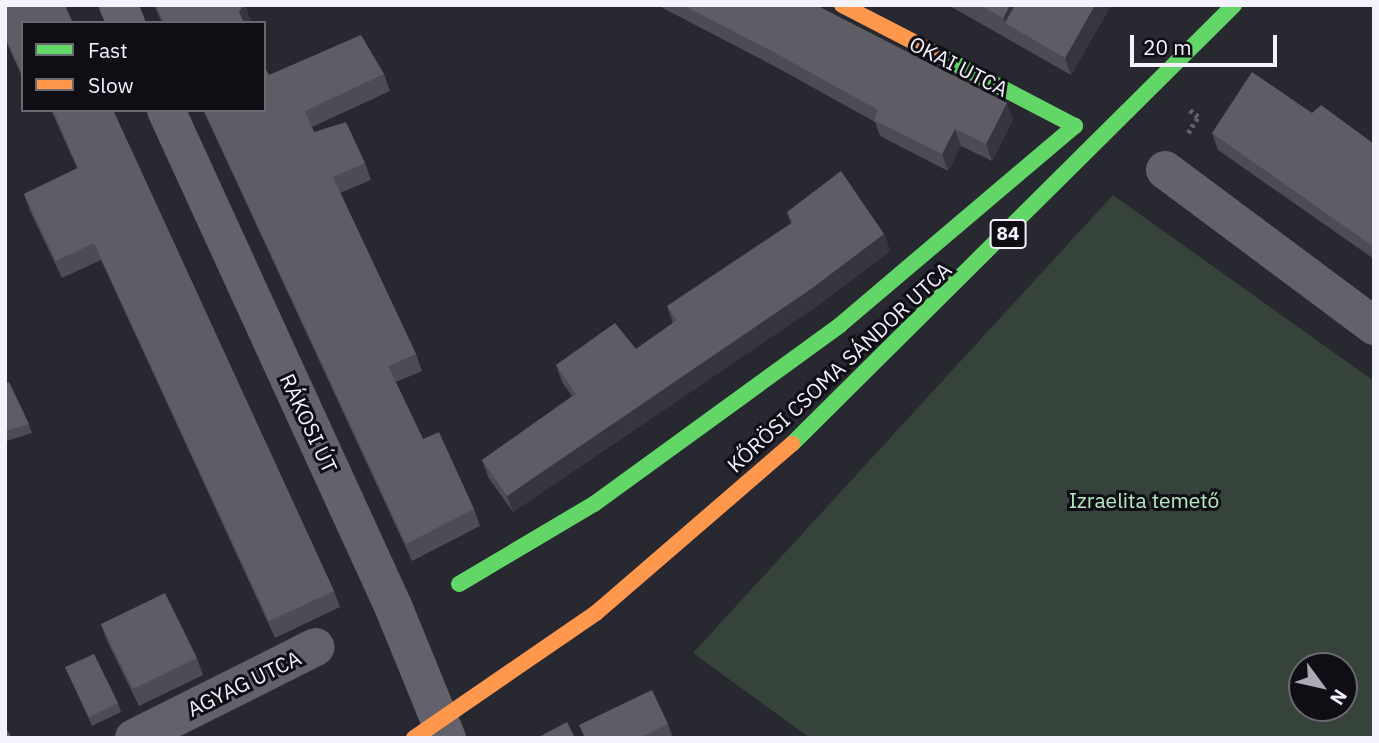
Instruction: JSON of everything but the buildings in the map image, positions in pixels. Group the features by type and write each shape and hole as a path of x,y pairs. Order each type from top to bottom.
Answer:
{"main road":[{"name":"OKAI UTCA","path":"842,5 1075,126"},
{"name":"KŐRÖSI CSOMA SÁNDOR UTCA","path":"433,732 596,612 777,459 1234,5"},
{"name":"KŐRÖSI CSOMA SÁNDOR UTCA","path":"458,584 594,504 841,325 1075,126"}],"street":[{"path":"118,5 125,21"},
{"name":"RÁKOSI ÚT","path":"167,112 393,606 433,732"},
{"path":"1165,170 1374,326"},
{"name":"AGYAG UTCA","path":"134,738 316,648"}],"green space":[{"name":"Izraelita temető","path":"1113,195 1374,381 1374,738 810,738 693,653"}],"traffic: fast":[{"path":"792,444 1234,5"},
{"path":"459,584 594,504 840,325 1075,126 935,53"}],"traffic: slow":[{"path":"842,5 935,53"},
{"path":"414,738 596,613 792,444"}]}
